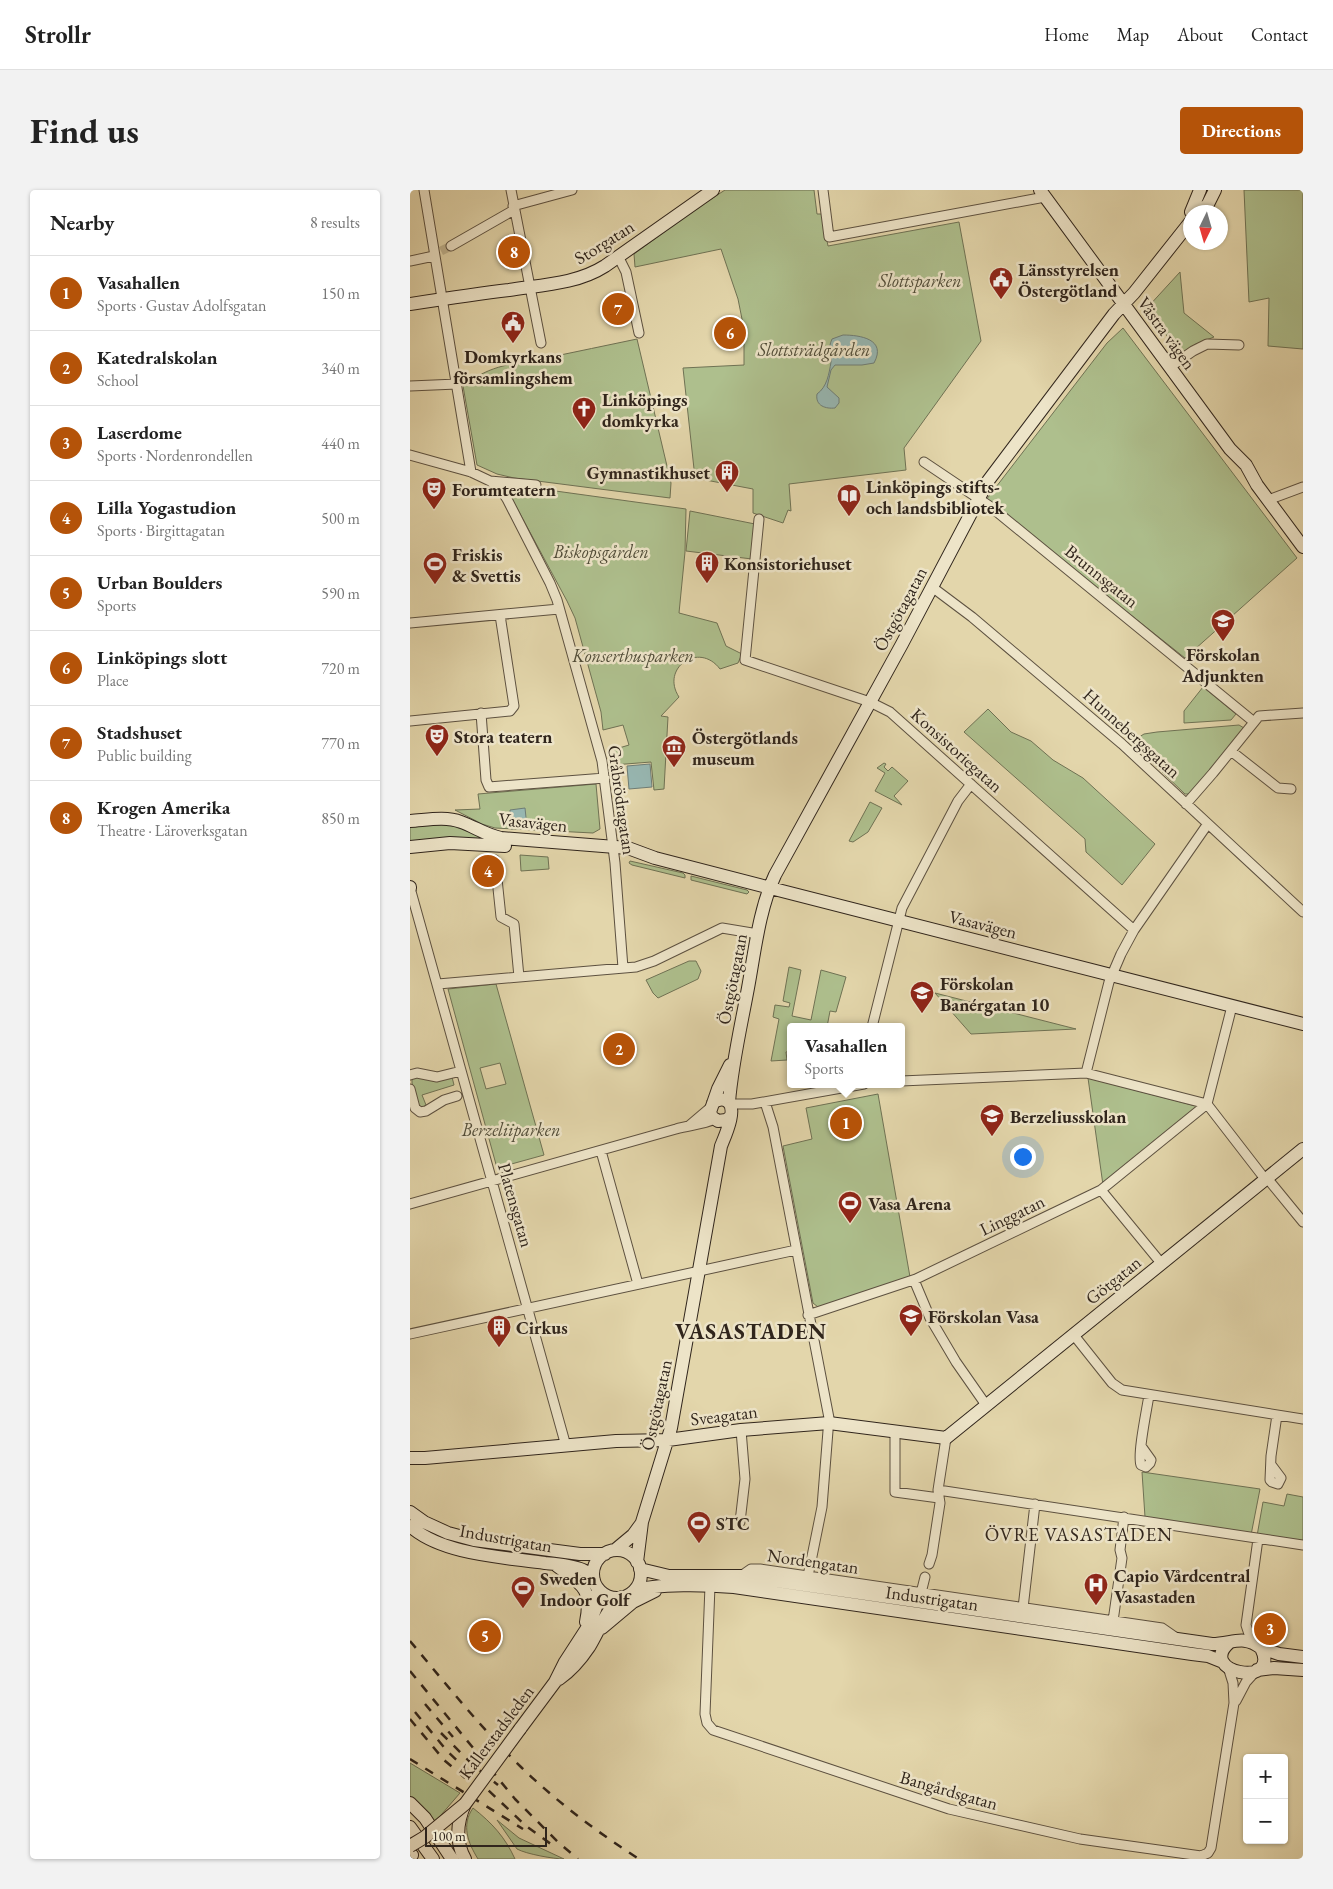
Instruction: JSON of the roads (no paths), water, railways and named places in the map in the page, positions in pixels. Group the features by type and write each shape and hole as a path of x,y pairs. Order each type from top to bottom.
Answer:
{"main road":[{"name":"Storgatan","path":"410,304 575,280 587,276 713,190"},
{"name":"Östgötagatan","path":"1196,205 1200,190"},
{"path":"1200,205 1208,190"},
{"name":"Östgötagatan","path":"1207,205 1215,190"},
{"name":"Västra vägen","path":"1043,194 1230,449 1246,465 1257,485 1303,547"},
{"name":"Östgötagatan","path":"639,1566 642,1522 668,1440 721,1146 727,1133 734,1058 769,888 978,499 996,471 1183,229"},
{"name":"Vasavägen","path":"410,821 450,819 501,838 613,850 655,858 1303,1024"},
{"name":"Vasavägen","path":"410,847 471,843 613,850"},
{"name":"Östgötagatan","path":"721,1146 713,1113 718,1088 734,1058"},
{"path":"720,1099 730,1109 724,1121 713,1113 720,1099"},
{"name":"Götgatan","path":"946,1438 1303,1149"},
{"name":"Sveagatan","path":"413,1458 616,1441 668,1440 740,1430 829,1423 946,1438"},
{"name":"Industrigatan","path":"410,1512 424,1522 448,1533 494,1542 580,1554 610,1552"},
{"name":"Östgötagatan","path":"610,1552 633,1535 642,1522"},
{"name":"Industrigatan","path":"411,1527 430,1539 463,1550 584,1570 596,1585"},
{"path":"610,1552 630,1554 639,1566 639,1583 634,1591 622,1598 612,1598 596,1585 593,1574 596,1562 610,1552"},
{"path":"555,1564 582,1584 586,1591 588,1607 583,1635"},
{"name":"Industrigatan","path":"639,1566 669,1576 741,1576 1212,1644 1232,1641"},
{"name":"Kallerstadsleden","path":"411,1852 442,1835 555,1682 594,1615 596,1585"},
{"path":"597,1634 633,1602 666,1586"},
{"name":"Industrigatan","path":"634,1591 647,1587 666,1586 744,1588 1208,1656 1225,1665"},
{"name":"Kallerstadsleden","path":"555,1682 578,1663 597,1634 609,1610 622,1598"},
{"path":"1303,1657 1279,1654 1243,1640 1232,1641 1223,1650 1225,1665 1243,1674 1274,1668 1303,1670"},
{"path":"1256,1671 1264,1661 1264,1653 1258,1646"},
{"path":"410,1803 424,1818 452,1859"},
{"path":"462,1809 458,1835 465,1859"},
{"path":"410,1827 433,1859"}],"street":[{"path":"424,190 471,472"},
{"path":"511,190 542,343"},
{"path":"451,246 514,208 572,190"},
{"path":"824,190 829,237 1043,194"},
{"path":"410,261 436,254"},
{"path":"618,256 626,272 639,333"},
{"path":"1170,367 1193,350 1207,344 1239,345"},
{"path":"410,386 457,384"},
{"path":"410,455 471,472 490,481 536,485"},
{"name":"Brunnsgatan","path":"924,462 991,507 1254,722"},
{"name":"Gråbrödragatan","path":"490,481 499,487 507,499 550,583 602,761 613,850 623,968"},
{"path":"1268,500 1303,487"},
{"name":"Konsistoriegatan","path":"759,519 745,660 870,702 890,712 1134,930"},
{"name":"Hunnebergsgatan","path":"932,587 972,618 1114,737 1303,912"},
{"path":"410,623 559,609"},
{"path":"410,720 510,711 514,706 500,614"},
{"name":"Vasavägen","path":"481,713 488,785 493,788 605,778"},
{"path":"1186,804 1259,716 1303,713"},
{"path":"1231,751 1278,788 1291,789"},
{"path":"873,1023 902,908 958,801 971,784"},
{"path":"1086,1072 1111,975 1134,930 1207,825"},
{"path":"495,860 501,917 514,924 519,977"},
{"name":"Platensgatan","path":"410,887 566,1446"},
{"path":"438,984 645,965 722,928 758,934"},
{"path":"1207,1104 1232,1006"},
{"path":"410,1075 417,1073 437,1077 461,1071"},
{"path":"905,1081 1086,1072 1207,1104 1303,1222"},
{"path":"730,1109 838,1088"},
{"path":"410,1089 416,1108 420,1112 457,1096"},
{"path":"765,1102 772,1127 829,1423 822,1507 808,1576"},
{"name":"Linggatan","path":"808,1315 914,1280 1101,1190 1207,1104"},
{"path":"410,1204 690,1125 713,1113"},
{"path":"601,1151 638,1284"},
{"path":"1101,1190 1161,1264"},
{"path":"410,1334 796,1250"},
{"path":"914,1280 930,1318 956,1362 986,1405"},
{"path":"1073,1334 1117,1388 1130,1393 1303,1419"},
{"path":"1141,1446 1149,1396"},
{"path":"1272,1466 1271,1456 1277,1415"},
{"path":"740,1430 745,1479 740,1522"},
{"path":"895,1432 895,1492 938,1494 1035,1504 1303,1545"},
{"path":"929,1564 933,1551 940,1504 938,1494 946,1438"},
{"path":"1023,1608 1035,1504"},
{"path":"1113,1621 1122,1558 1120,1550 1124,1517"},
{"path":"1258,1539 1246,1625 1250,1637 1258,1646"},
{"name":"Nordengatan","path":"741,1576 746,1571 755,1568 1162,1628 1177,1639"},
{"path":"921,1593 925,1577"},
{"name":"Bangårdsgatan","path":"710,1586 705,1714 707,1723 713,1730 949,1809 1080,1839 1193,1856 1201,1856 1208,1853 1213,1842 1234,1703"},
{"path":"1232,1641 1246,1625"},
{"path":"1225,1665 1233,1682 1234,1703"},
{"path":"1234,1703 1242,1688 1256,1671"}],"water":[{"path":"843,335 857,336 870,340 877,348 877,355 874,363 835,365 831,370 827,387 839,398 839,403 835,408 828,408 819,404 817,394 823,388 828,376 832,339"},
{"path":"650,764 652,787 629,789 627,766"},
{"path":"525,808 527,827 511,829 510,810"}],"tunnel":[{"path":"441,251 451,246"}],"railway":[{"path":"410,1641 478,1721 521,1767 578,1816 639,1859"},
{"path":"410,1671 515,1799 559,1843 578,1859"},
{"path":"425,1704 453,1737"},
{"path":"415,1712 447,1751 526,1826 555,1847"},
{"path":"410,1719 444,1760 478,1789"},
{"path":"441,1733 473,1765 498,1785"},
{"path":"410,1759 523,1829"}],"place":[{"name":"Krogen Amerika","path":"514,252"},
{"name":"Länsstyrelsen Östergötland","path":"1001,300"},
{"name":"Stadshuset","path":"618,309"},
{"name":"Linköpings slott","path":"730,333"},
{"name":"Domkyrkans församlingshem","path":"513,344"},
{"name":"Linköpings domkyrka","path":"584,430"},
{"name":"Gymnastikhuset","path":"727,493"},
{"name":"Forumteatern","path":"434,510"},
{"name":"Linköpings stifts- och landsbibliotek","path":"849,517"},
{"name":"Konsistoriehuset","path":"707,584"},
{"name":"Friskis & Svettis","path":"435,585"},
{"name":"Förskolan Adjunkten","path":"1223,642"},
{"name":"Stora teatern","path":"437,757"},
{"name":"Östergötlands museum","path":"674,768"},
{"name":"Lilla Yogastudion","path":"488,871"},
{"name":"Förskolan Banérgatan 10","path":"922,1014"},
{"name":"Katedralskolan","path":"619,1049"},
{"name":"Vasahallen","path":"846,1123"},
{"name":"Berzeliusskolan","path":"992,1137"},
{"name":"Vasa Arena","path":"850,1224"},
{"name":"Förskolan Vasa","path":"911,1337"},
{"name":"Cirkus","path":"499,1348"},
{"name":"STC","path":"699,1544"},
{"name":"Capio Vårdcentral Vasastaden","path":"1096,1606"},
{"name":"Sweden Indoor Golf","path":"523,1609"},
{"name":"Laserdome","path":"1270,1629"},
{"name":"Urban Boulders","path":"485,1636"}],"district":[{"name":"VASASTADEN","path":"751,1331"},
{"name":"ÖVRE VASASTADEN","path":"1079,1534"}],"park label":[{"name":"Slottsparken","path":"920,280"},
{"name":"Slottsträdgården","path":"814,349"},
{"name":"Biskopsgården","path":"601,551"},
{"name":"Konserthusparken","path":"633,655"},
{"name":"Berzeliiparken","path":"511,1129"}]}
